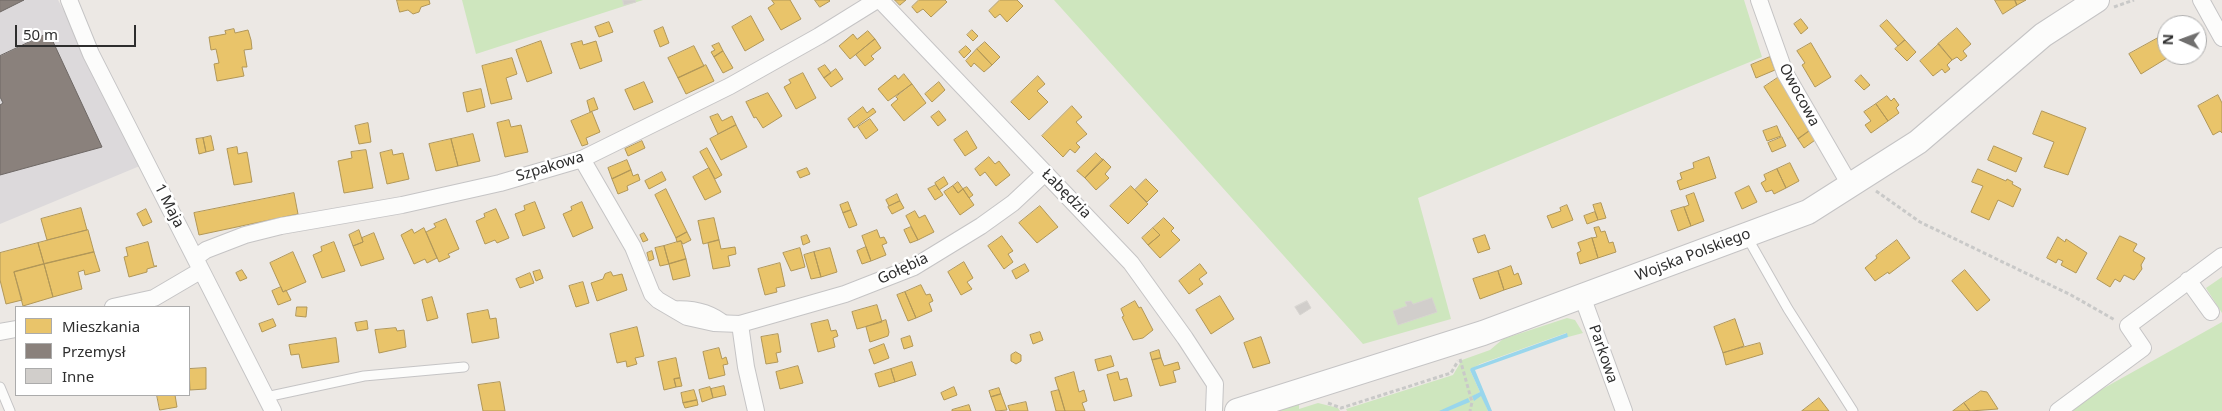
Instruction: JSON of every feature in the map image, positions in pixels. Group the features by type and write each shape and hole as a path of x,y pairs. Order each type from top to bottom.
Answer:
{"street":[{"name":"1 Maja","path":"68,0 91,54 269,404"},
{"name":"Szpakowa","path":"118,306 154,298 197,264 214,247 246,235 281,226 402,205 500,183 582,159 730,86 878,0"},
{"name":"Łabędzia","path":"878,0 1045,173 1058,184 1131,262 1215,384 1214,411"},
{"name":"Owocowa","path":"1759,0 1785,74 1855,182"},
{"name":"Wojska Polskiego","path":"1237,411 1483,333 1808,212 1918,142 2043,35 2097,0"},
{"path":"2201,0 2222,38"},
{"name":"Gołębia","path":"582,159 633,247 652,294 658,300 672,306 688,317 714,323 733,323 845,294 914,268 981,226 1013,203 1045,173"},
{"path":"2058,411 2143,348 2128,326 2222,256"},
{"path":"2188,280 2211,312"},
{"name":"Parkowa","path":"1582,296 1624,411"},
{"path":"733,323 746,366 756,411"},
{"path":"0,332 15,329"}],"lane":[{"path":"1746,234 1753,250 1788,310 1853,411"},
{"path":"269,404 364,376 464,367"},
{"path":"0,387 10,411"}],"path":[{"path":"1855,182 1920,222 2071,295 2128,326"},
{"path":"1459,359 1472,402 1470,411"}],"shaded area":[{"path":"0,0 58,0 147,163 0,224"}],"green space":[{"path":"462,0 643,0 476,54"},
{"path":"1054,0 1744,0 1762,57 1418,198 1451,319 1363,344"},
{"path":"2222,277 2222,313 2206,288"},
{"path":"1567,318 1575,320 1583,333 1568,337 1566,333 1480,364 1470,370 1480,392 1473,396 1482,396 1488,411 1347,411 1346,409 1453,375 1462,360 1490,350 1503,339"},
{"path":"2222,322 2222,411 2063,411"},
{"path":"1299,402 1299,409 1318,403 1338,408 1340,411 1270,411"}],"water":[{"path":"1567,333 1568,337 1475,370 1492,411 1488,411 1481,396 1474,401 1472,396 1480,392 1470,370 1471,368"},
{"path":"1468,398 1470,402 1448,411 1439,411"}],"building: Mieszkania":[{"path":"397,0 429,0 430,4 421,7 419,12 413,14 408,10 400,12"},
{"path":"772,0 790,0 801,19 781,30 768,8 774,4"},
{"path":"815,0 829,0 830,1 820,7"},
{"path":"895,0 906,0 900,5"},
{"path":"919,0 945,0 947,2 931,17 923,9 917,13 912,7"},
{"path":"1000,0 1017,0 1023,6 1007,22 1000,14 995,18 989,11"},
{"path":"1995,0 2015,0 2017,5 2003,14"},
{"path":"2015,0 2026,0 2017,5"},
{"path":"751,16 764,40 745,51 732,27"},
{"path":"1801,19 1808,28 1801,34 1794,24"},
{"path":"1887,20 1905,40 1898,46 1880,26"},
{"path":"609,22 613,32 599,37 595,27"},
{"path":"663,27 669,43 660,47 654,31"},
{"path":"1957,28 1971,44 1963,51 1967,56 1961,61 1957,57 1952,60 1938,44"},
{"path":"234,29 235,33 248,30 252,49 244,50 247,67 242,67 244,76 217,81 214,64 219,63 216,49 211,50 209,37 226,34 225,31"},
{"path":"972,30 978,36 973,41 967,35"},
{"path":"868,31 875,39 850,59 839,46 853,34 857,39"},
{"path":"875,39 881,48 871,56 874,59 865,66 856,55"},
{"path":"2157,39 2157,64 2141,74 2129,54"},
{"path":"1905,40 1916,52 1907,61 1895,49"},
{"path":"541,41 552,73 527,82 516,50"},
{"path":"582,41 583,45 596,41 602,61 580,69 571,44"},
{"path":"985,42 1000,57 992,65 977,49"},
{"path":"719,43 723,51 714,57 711,52 715,50 712,46"},
{"path":"1811,43 1831,77 1815,87 1802,65 1805,63 1797,51"},
{"path":"1939,44 1952,60 1947,65 1950,69 1945,73 1942,69 1933,76 1920,61"},
{"path":"694,46 704,66 678,78 668,58"},
{"path":"966,46 971,51 964,58 959,52"},
{"path":"977,49 992,65 984,72 974,63 971,67 966,61"},
{"path":"723,51 733,68 723,73 714,57"},
{"path":"1770,57 1775,70 1756,78 1751,65"},
{"path":"512,58 517,74 506,78 512,99 491,104 482,66"},
{"path":"706,65 714,81 686,94 678,78"},
{"path":"825,65 831,73 824,78 818,69"},
{"path":"836,69 843,79 831,87 824,78"},
{"path":"803,73 816,98 796,109 784,87 791,83 789,80"},
{"path":"904,74 912,84 888,101 878,89 895,75 898,79"},
{"path":"1861,75 1870,85 1864,90 1855,81"},
{"path":"1038,76 1045,84 1037,91 1048,102 1029,120 1011,102"},
{"path":"1779,77 1812,129 1798,139 1764,87"},
{"path":"644,82 653,102 634,110 625,90"},
{"path":"939,82 945,90 932,102 925,94"},
{"path":"912,84 926,103 904,121 891,105 898,99 896,97"},
{"path":"481,89 485,107 467,112 463,93"},
{"path":"768,93 782,116 763,128 756,117 754,118 746,102"},
{"path":"2218,95 2222,103 2222,133 2220,131 2213,135 2198,106"},
{"path":"1887,96 1891,101 1894,98 1899,105 1896,108 1899,113 1888,121 1876,104"},
{"path":"594,98 598,109 590,112 587,101"},
{"path":"1876,104 1888,121 1871,133 1865,125 1871,121 1864,112"},
{"path":"1072,106 1082,117 1076,122 1087,134 1076,143 1080,147 1075,153 1070,149 1063,157 1042,136"},
{"path":"863,107 867,113 873,108 876,112 854,128 848,119"},
{"path":"939,111 946,120 938,126 931,117"},
{"path":"2042,111 2086,128 2068,175 2044,167 2054,142 2033,134"},
{"path":"592,112 600,132 586,138 588,144 582,146 571,121"},
{"path":"718,114 722,121 732,116 736,125 718,134 710,117"},
{"path":"870,119 878,130 866,139 858,127"},
{"path":"509,120 511,127 521,125 528,152 505,157 497,123"},
{"path":"368,123 371,142 359,144 355,126"},
{"path":"736,125 747,147 721,160 710,139"},
{"path":"1777,126 1781,136 1767,141 1763,131"},
{"path":"1812,129 1818,138 1804,148 1798,139"},
{"path":"967,131 977,148 965,156 954,140"},
{"path":"473,134 480,161 458,166 451,139"},
{"path":"211,136 214,150 206,152 203,138"},
{"path":"1782,137 1786,146 1772,152 1768,143"},
{"path":"203,138 206,152 199,154 196,139"},
{"path":"451,139 458,166 436,171 429,144"},
{"path":"642,141 645,148 628,156 625,149"},
{"path":"1994,146 2022,158 2016,172 1988,160"},
{"path":"237,147 238,154 247,152 252,182 234,185 227,149"},
{"path":"707,148 722,175 715,179 700,152"},
{"path":"366,150 373,188 344,193 338,161 352,158 351,152"},
{"path":"392,150 393,155 403,153 409,179 387,184 380,153"},
{"path":"1096,153 1103,160 1085,178 1077,171"},
{"path":"989,157 995,164 999,161 1010,175 996,186 985,172 980,176 975,169"},
{"path":"1709,157 1716,178 1680,190 1677,181 1682,179 1680,173 1694,168 1693,163"},
{"path":"1103,159 1111,167 1105,174 1109,178 1096,190 1085,178"},
{"path":"627,160 631,170 612,179 608,168"},
{"path":"1790,163 1799,181 1786,188 1777,169"},
{"path":"709,168 721,192 705,200 693,177"},
{"path":"807,168 810,174 800,178 797,172"},
{"path":"1777,169 1786,188 1774,194 1772,190 1766,192 1761,183 1766,180 1764,175"},
{"path":"1978,169 2006,181 2007,179 2021,189 2013,207 1998,200 1989,220 1971,212 1983,186 1972,182"},
{"path":"631,170 633,176 638,174 640,180 627,186 628,190 618,194 612,179"},
{"path":"662,172 666,180 649,189 645,181"},
{"path":"944,177 948,184 939,190 935,183"},
{"path":"1146,179 1158,191 1147,202 1135,190"},
{"path":"958,182 963,189 958,193 953,186"},
{"path":"936,185 943,195 935,200 928,189"},
{"path":"953,186 958,193 963,189 974,205 960,215 944,192"},
{"path":"1131,186 1148,204 1128,224 1110,206"},
{"path":"1749,186 1757,202 1742,209 1735,193"},
{"path":"967,187 973,195 969,198 963,189"},
{"path":"666,189 687,232 676,238 655,195"},
{"path":"294,193 298,214 199,235 194,213"},
{"path":"1694,193 1704,221 1691,226 1684,207 1689,205 1686,196"},
{"path":"897,194 900,201 889,206 886,200"},
{"path":"900,201 904,208 892,214 888,207"},
{"path":"535,202 545,228 523,236 515,214 525,210 524,206"},
{"path":"582,202 593,228 573,237 563,214 572,210 571,207"},
{"path":"848,202 851,210 843,213 840,205"},
{"path":"1601,203 1606,218 1598,220 1593,205"},
{"path":"1567,205 1573,220 1552,228 1547,216 1561,211 1560,208"},
{"path":"1040,206 1058,227 1037,243 1019,223"},
{"path":"1684,207 1691,226 1678,231 1671,211"},
{"path":"81,208 87,230 47,240 41,219"},
{"path":"146,209 152,222 143,226 137,214"},
{"path":"496,209 509,238 497,243 495,240 485,244 476,221 485,217 484,214"},
{"path":"851,210 857,225 849,228 843,213"},
{"path":"915,211 919,218 925,215 934,232 918,240 906,216"},
{"path":"1595,212 1598,220 1587,224 1584,216"},
{"path":"714,218 719,240 703,244 698,221"},
{"path":"1164,218 1174,228 1171,231 1180,240 1160,258 1148,245 1160,235 1153,228"},
{"path":"446,219 459,249 448,254 450,257 439,262 426,232 436,227 434,224"},
{"path":"911,227 918,240 910,243 904,230"},
{"path":"1599,227 1601,232 1605,231 1609,243 1613,242 1616,252 1598,258 1592,238 1597,237 1594,228"},
{"path":"424,228 437,258 427,263 425,259 414,264 401,235 412,229 414,233"},
{"path":"1153,228 1160,235 1148,245 1142,238"},
{"path":"88,230 94,252 44,264 38,243"},
{"path":"359,230 363,242 353,246 349,235"},
{"path":"877,230 880,238 884,237 887,243 882,245 886,255 871,261 862,236"},
{"path":"687,232 691,240 683,244 681,241 677,242 676,238"},
{"path":"374,233 384,259 361,266 353,246 363,242 362,238"},
{"path":"644,233 648,240 643,242 640,235"},
{"path":"807,235 810,242 803,245 801,237"},
{"path":"1485,235 1490,249 1478,253 1473,239"},
{"path":"1002,236 1013,251 1008,254 1013,262 1004,269 988,246"},
{"path":"2120,236 2137,244 2133,251 2145,258 2141,265 2142,269 2134,280 2124,275 2120,282 2115,279 2110,287 2097,279"},
{"path":"2058,237 2065,242 2066,239 2087,253 2076,273 2061,265 2063,261 2058,259 2056,263 2047,258"},
{"path":"1592,238 1598,258 1580,264 1577,253 1581,251 1578,243"},
{"path":"719,240 721,249 735,247 736,254 728,256 730,266 713,269 708,243"},
{"path":"1897,240 1910,258 1889,274 1888,272 1875,281 1865,268 1877,258 1876,256"},
{"path":"681,241 686,259 669,264 664,246"},
{"path":"148,242 154,266 157,266 147,269 147,272 129,277 124,257 128,256 126,248"},
{"path":"334,242 345,271 322,278 313,255 322,251 321,247"},
{"path":"38,243 44,264 14,272 22,300 6,304 0,280 0,253"},
{"path":"664,246 669,264 660,266 655,248"},
{"path":"866,247 871,261 862,264 857,251"},
{"path":"800,248 805,267 791,271 783,253"},
{"path":"830,248 837,272 821,277 814,252"},
{"path":"652,251 654,259 649,261 647,253"},
{"path":"94,252 100,271 85,275 84,270 78,272 82,289 53,297 44,264"},
{"path":"293,252 306,282 283,292 270,263"},
{"path":"814,252 821,277 811,279 804,255"},
{"path":"686,259 690,276 673,280 669,264"},
{"path":"964,262 973,278 967,282 972,289 961,295 948,272"},
{"path":"780,263 785,286 776,288 777,292 765,295 758,269"},
{"path":"44,264 53,297 23,306 14,272"},
{"path":"1025,264 1029,271 1016,279 1012,271"},
{"path":"1200,264 1207,273 1199,279 1203,284 1189,294 1179,281"},
{"path":"1511,266 1514,275 1518,273 1522,284 1504,290 1498,271"},
{"path":"242,270 247,278 240,281 236,273"},
{"path":"540,270 543,278 536,281 533,272"},
{"path":"1965,270 1990,300 1977,311 1952,281"},
{"path":"1498,271 1504,290 1480,299 1473,279"},
{"path":"611,272 613,276 622,274 627,290 597,301 591,283 603,279 605,274"},
{"path":"530,273 534,283 520,288 516,279"},
{"path":"583,282 589,303 576,307 569,286"},
{"path":"921,285 926,295 930,294 933,301 929,303 932,311 916,318 905,292"},
{"path":"281,287 283,292 286,290 291,300 278,305 272,291"},
{"path":"905,292 916,318 908,321 897,295"},
{"path":"1220,296 1234,319 1211,334 1196,310"},
{"path":"432,297 438,318 427,321 422,300"},
{"path":"1135,301 1139,308 1141,307 1153,330 1143,338 1133,340 1122,317 1124,316 1121,309"},
{"path":"877,305 882,322 857,329 852,312"},
{"path":"297,307 307,307 306,317 296,316"},
{"path":"488,310 490,319 496,318 499,338 472,343 467,314"},
{"path":"273,319 276,326 262,332 259,324"},
{"path":"1735,319 1744,346 1723,353 1714,327"},
{"path":"828,320 831,331 836,330 838,336 833,338 835,347 818,352 811,324"},
{"path":"886,320 888,336 870,342 866,327"},
{"path":"367,321 368,329 357,331 355,323"},
{"path":"637,327 644,356 635,358 637,364 627,367 626,361 617,363 610,334"},
{"path":"396,328 397,331 404,330 406,347 379,353 375,330"},
{"path":"1040,332 1043,340 1033,344 1030,335"},
{"path":"778,334 781,352 776,353 778,362 766,364 761,337"},
{"path":"910,336 913,346 904,349 901,339"},
{"path":"1261,337 1270,363 1253,368 1244,343"},
{"path":"336,338 339,362 302,368 299,354 291,355 289,345"},
{"path":"1760,343 1763,354 1726,365 1723,353"},
{"path":"884,344 889,358 874,364 869,350"},
{"path":"719,348 722,359 726,357 728,364 723,365 725,375 709,379 703,352"},
{"path":"1159,350 1161,358 1152,360 1150,353"},
{"path":"1016,352 1021,355 1021,361 1016,364 1011,361 1011,355"},
{"path":"1111,356 1114,366 1098,371 1095,360"},
{"path":"676,358 680,378 674,379 676,387 664,390 658,362"},
{"path":"1161,358 1164,366 1178,362 1180,369 1173,371 1176,382 1160,386 1152,360"},
{"path":"912,362 916,375 895,382 891,369"},
{"path":"798,366 803,383 780,389 776,372"},
{"path":"206,368 206,389 190,390 190,369"},
{"path":"891,369 895,382 879,387 875,374"},
{"path":"1074,372 1079,392 1084,390 1087,401 1082,403 1085,411 1065,411 1055,378"},
{"path":"1118,372 1120,380 1127,378 1132,396 1114,401 1107,375"},
{"path":"680,378 682,386 676,387 674,379"},
{"path":"500,382 505,411 483,411 478,385"},
{"path":"724,386 726,395 713,398 711,389"},
{"path":"710,387 713,398 702,402 699,390"},
{"path":"954,387 957,395 944,400 941,393"},
{"path":"999,388 1001,394 991,397 989,391"},
{"path":"694,390 697,400 683,403 681,393"},
{"path":"1059,390 1065,411 1056,411 1051,392"},
{"path":"1981,391 1987,392 1998,409 1970,411 1964,403"},
{"path":"1001,394 1007,410 996,411 991,397"},
{"path":"157,396 175,396 177,407 160,410"},
{"path":"1819,398 1829,411 1802,411"},
{"path":"697,400 698,405 685,408 683,403"},
{"path":"1026,402 1028,411 1010,411 1008,406"},
{"path":"1964,403 1970,411 1953,411"},
{"path":"969,405 971,411 952,411 952,410"}],"building: Przemysł":[{"path":"0,0 24,0 0,12"},
{"path":"49,33 102,147 0,175 0,105 3,103 0,97 0,56"}],"building: Inne":[{"path":"623,0 635,0 636,2 624,5"},
{"path":"1432,298 1437,312 1398,325 1393,311 1407,306 1405,302 1411,301 1413,304"},
{"path":"1307,301 1311,308 1300,315 1295,307"}]}
